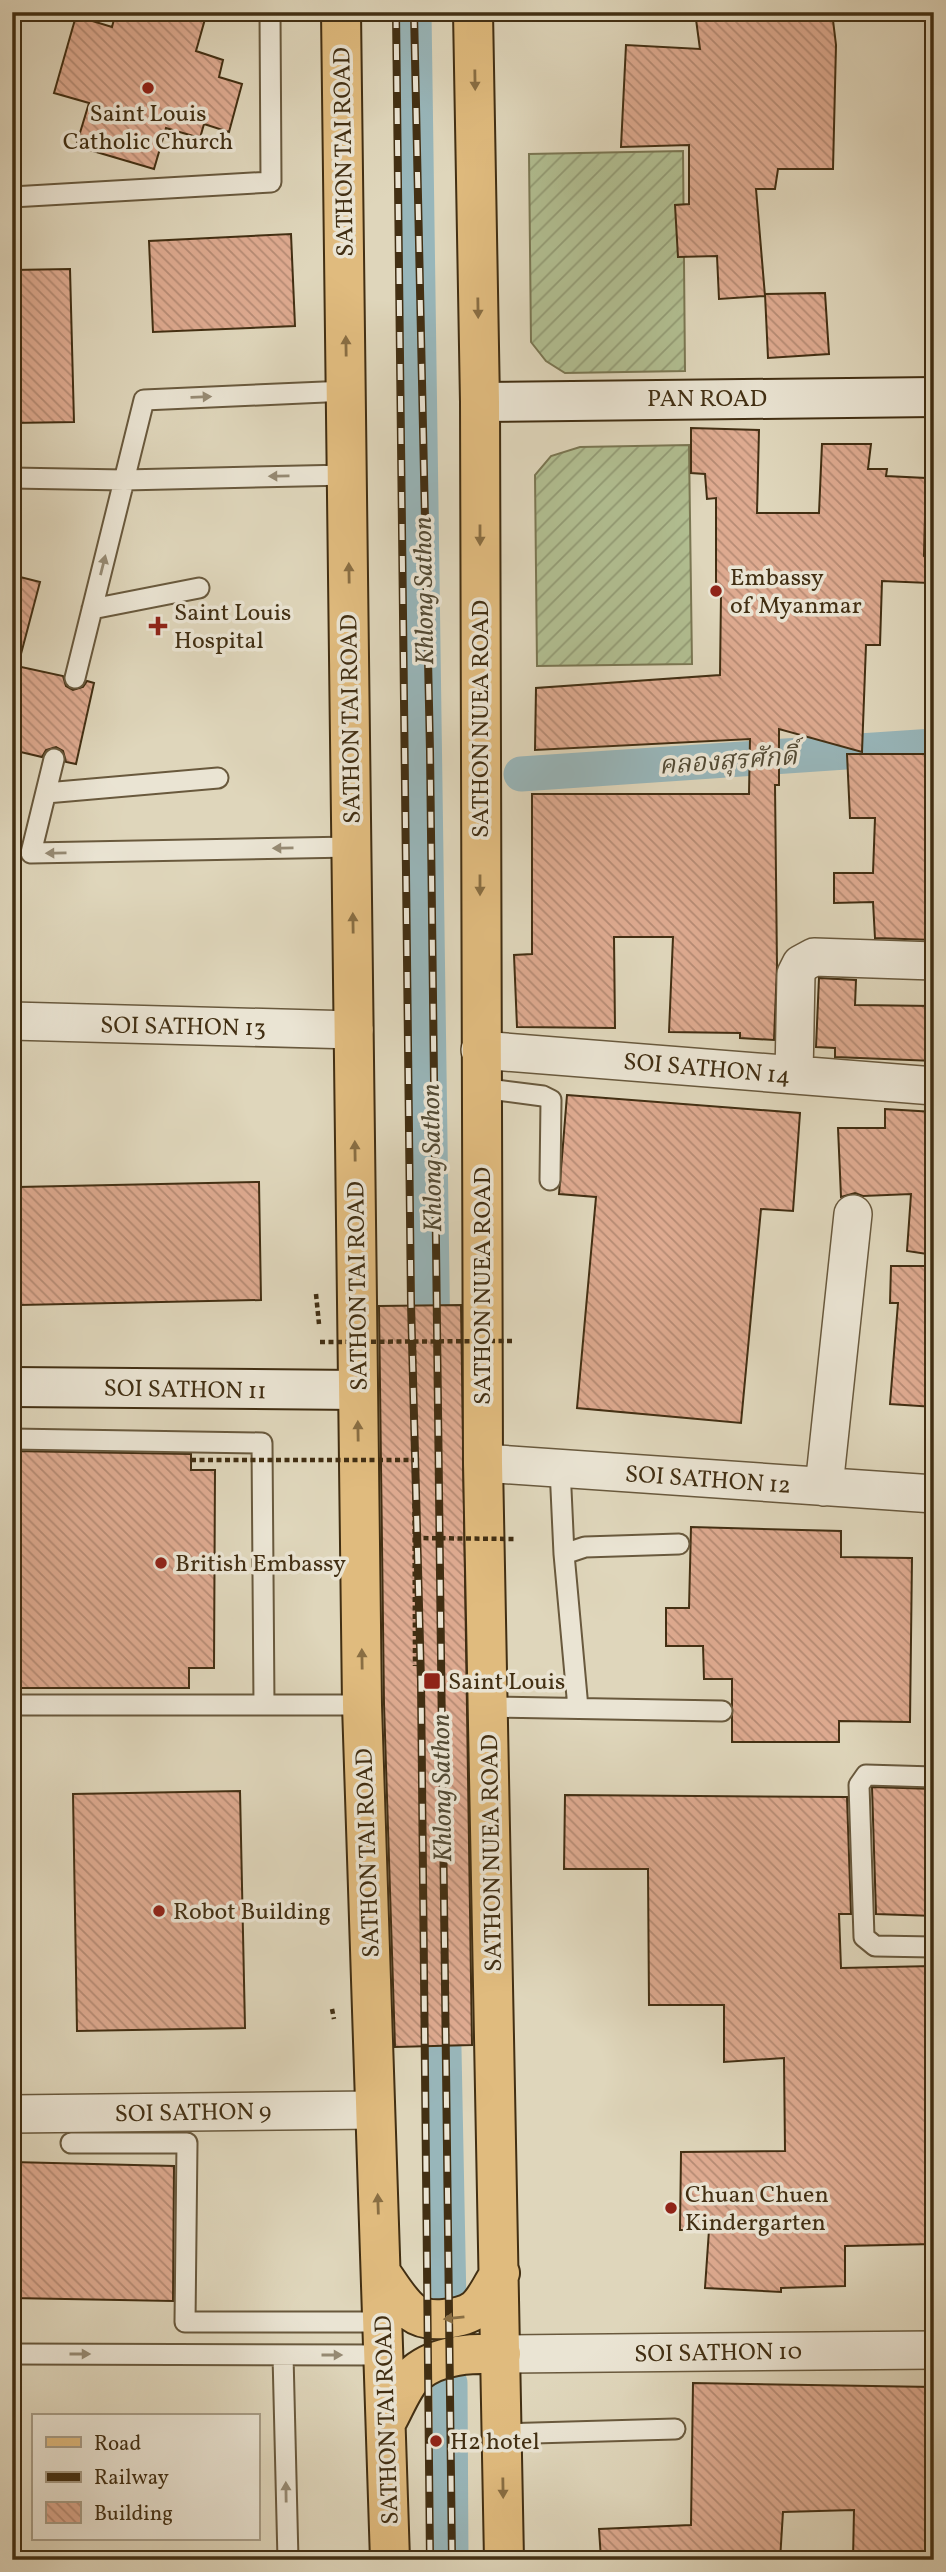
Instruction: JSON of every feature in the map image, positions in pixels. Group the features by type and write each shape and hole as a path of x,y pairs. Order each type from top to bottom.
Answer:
{"main road":[{"name":"SATHON TAI ROAD","path":"341,12 362,1705 390,2560"},
{"name":"SATHON NUEA ROAD","path":"474,12 480,402 483,1463 504,2560"},
{"path":"381,2273 412,2312 426,2319 439,2319 467,2316 473,2312 500,2273"},
{"path":"387,2421 415,2374 454,2357 473,2353 501,2354"}],"street":[{"name":"PAN ROAD","path":"480,402 934,397"},
{"path":"794,1075 796,974 801,964 814,957 934,961"},
{"name":"SOI SATHON 13","path":"12,1021 354,1030"},
{"name":"SOI SATHON 14","path":"480,1049 934,1086"},
{"path":"824,1487 853,1214"},
{"name":"SOI SATHON 11","path":"12,1387 358,1391"},
{"name":"SOI SATHON 12","path":"483,1463 934,1494"},
{"name":"SOI SATHON 9","path":"12,2114 375,2110"},
{"name":"SOI SATHON 10","path":"501,2354 934,2350"}],"lane":[{"path":"12,197 271,182 270,12"},
{"path":"75,678 144,400 347,391"},
{"path":"12,478 124,480 348,475"},
{"path":"92,609 199,588"},
{"path":"54,760 31,853 352,847"},
{"path":"46,793 218,778"},
{"path":"481,1088 543,1096 551,1100 551,1180"},
{"path":"12,1439 262,1443 264,1704"},
{"path":"560,1468 564,1554 578,1709"},
{"path":"564,1554 585,1547 679,1544"},
{"path":"12,1704 362,1705"},
{"path":"488,1707 722,1711"},
{"path":"934,1777 866,1775 859,1785 864,1937 875,1946 934,1947"},
{"path":"71,2143 187,2143 185,2322 384,2339"},
{"path":"12,2354 283,2355 384,2339"},
{"path":"283,2355 288,2560"},
{"path":"502,2434 675,2429"}],"path":[{"path":"316,1294 320,1342 512,1341"},
{"path":"414,1342 415,1666"},
{"path":"191,1460 414,1460"},
{"path":"415,1538 514,1539"}],"green space":[{"path":"683,151 685,371 565,373 546,361 531,342 529,154"},
{"path":"689,445 692,664 537,666 535,475 551,456 580,447"}],"building":[{"name":"Saint Louis Catholic Church","path":"116,12 207,12 196,51 223,60 219,77 242,84 229,132 204,124 200,138 166,128 154,169 76,146 89,103 54,93 76,16 112,27"},
{"path":"695,12 832,12 836,45 833,169 778,169 775,189 756,189 765,296 719,299 717,256 678,257 675,205 689,204 689,145 621,147 626,45 700,49"},
{"path":"291,234 295,326 153,332 149,241"},
{"path":"70,269 74,422 12,423 12,270"},
{"path":"825,293 829,354 768,358 765,294"},
{"path":"691,428 759,430 757,513 819,513 822,444 871,444 868,469 887,469 886,476 926,478 924,556 931,557 929,583 882,581 880,645 866,645 862,752 779,729 779,785 775,785 777,966 774,1040 740,1038 740,1033 669,1032 673,937 614,937 615,1028 517,1027 514,955 532,954 532,794 749,794 750,739 535,750 536,688 720,675 721,594 716,594 716,498 707,499 705,474 691,473"},
{"path":"12,575 40,582 21,654 12,653"},
{"path":"12,665 63,676 66,686 73,690 83,687 87,681 94,683 76,764 66,762 63,751 56,747 46,750 42,757 12,750"},
{"path":"847,754 934,754 934,940 875,938 873,902 834,903 834,873 873,873 875,818 850,818"},
{"path":"819,978 856,980 855,1005 934,1006 934,1061 835,1057 835,1048 816,1047"},
{"path":"567,1095 800,1113 793,1211 761,1209 741,1423 577,1408 596,1197 559,1194"},
{"path":"885,1109 934,1112 934,1255 907,1251 911,1194 863,1196 855,1193 841,1197 838,1128 885,1128"},
{"path":"259,1182 261,1300 20,1305 18,1187"},
{"path":"891,1266 930,1266 934,1407 890,1404 898,1303 890,1303"},
{"path":"461,1305 472,2045 395,2047 384,1704 379,1306"},
{"path":"12,1451 191,1454 191,1470 215,1470 214,1668 189,1668 189,1688 12,1688"},
{"path":"691,1527 841,1531 841,1557 912,1558 910,1722 839,1721 839,1742 732,1742 732,1679 704,1679 703,1646 666,1646 666,1608 689,1608"},
{"path":"872,1787 934,1789 934,1916 876,1914"},
{"name":"Robot Building","path":"240,1791 245,2028 77,2031 73,1794"},
{"path":"565,1795 847,1797 851,1914 839,1914 841,1968 932,1966 934,2244 845,2246 845,2286 781,2288 781,2292 705,2288 709,2230 680,2230 681,2152 785,2151 784,2058 724,2062 724,2005 649,2005 648,1869 564,1869"},
{"path":"12,2162 174,2166 173,2301 12,2298"},
{"path":"693,2383 934,2387 934,2551 907,2551 907,2560 853,2560 854,2510 783,2512 780,2560 673,2560 673,2553 601,2559 599,2529 691,2525"}],"waterway":[{"name":"Khlong Sathon","path":"414,12 433,1352"},
{"name":"คลองสุรศักดิ์","path":"521,774 934,746"},
{"name":"Khlong Sathon","path":"443,1999 449,2304"},
{"name":"Khlong Sathon","path":"450,2383 451,2560"}],"railway":[{"path":"396,12 411,1303 421,1682 430,2560"},
{"path":"414,12 430,751 452,2560"}],"place":[{"name":"Saint Louis Catholic Church","path":"148,88"},
{"name":"Embassy of Myanmar","path":"716,591"},
{"name":"Saint Louis Hospital","path":"158,626"},
{"name":"British Embassy","path":"161,1563"},
{"name":"Saint Louis","path":"432,1681"},
{"name":"Robot Building","path":"159,1911"},
{"name":"Chuan Chuen Kindergarten","path":"671,2208"},
{"name":"H2 hotel","path":"436,2441"}]}
